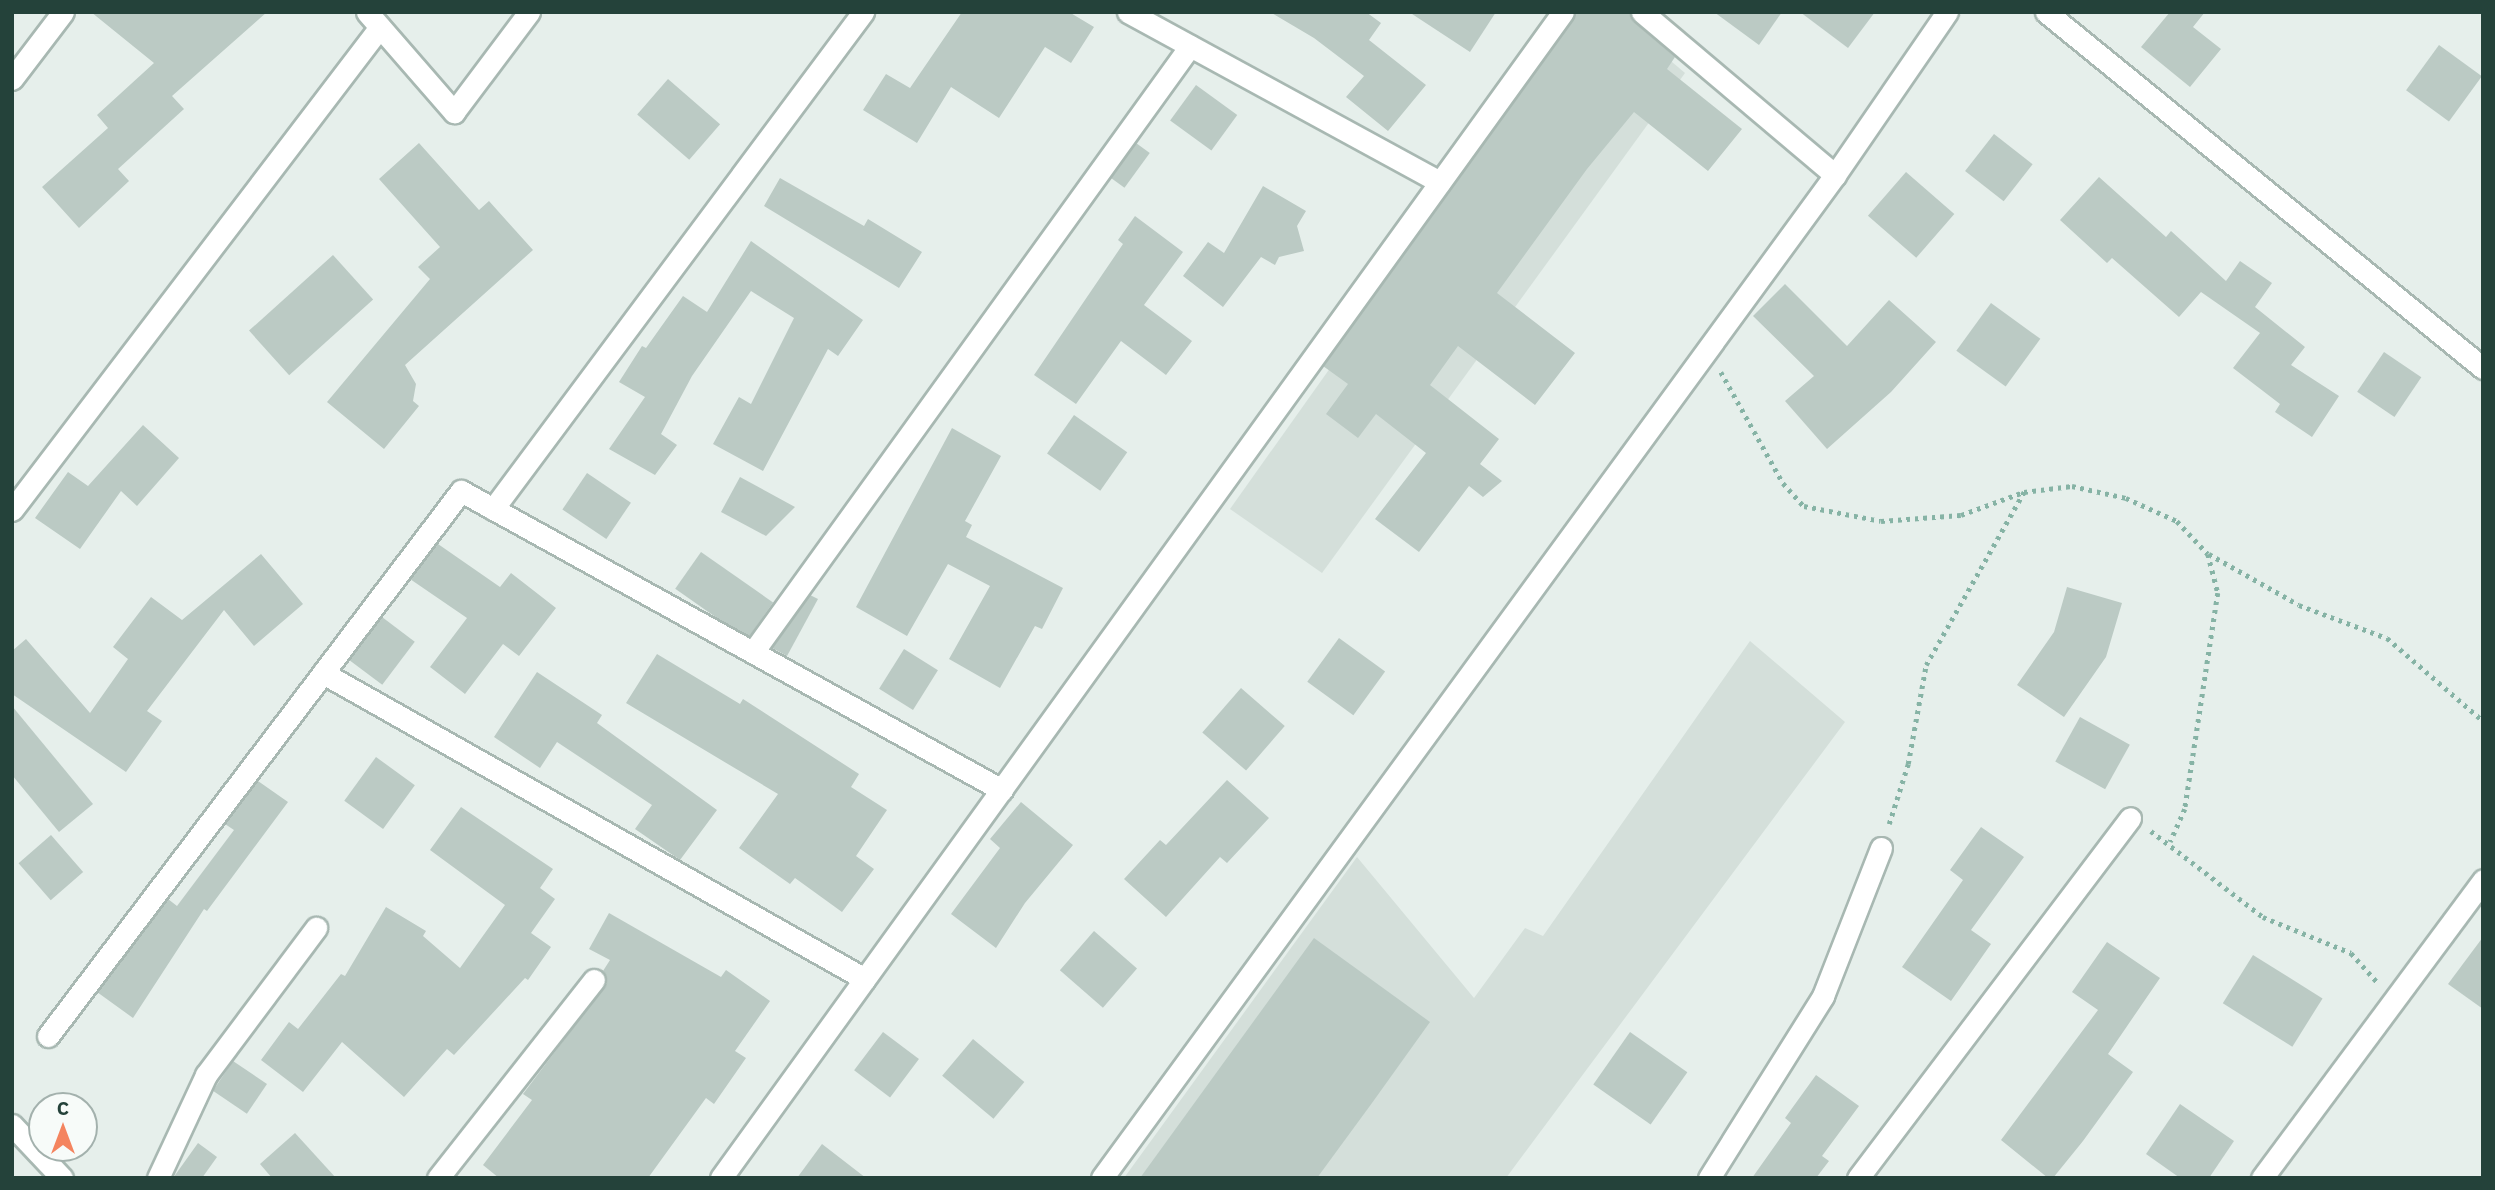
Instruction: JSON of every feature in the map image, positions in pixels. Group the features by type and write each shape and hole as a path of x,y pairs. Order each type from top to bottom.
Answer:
{"street":[{"path":"12,79 63,12"},
{"path":"12,510 373,20 454,112 529,12"},
{"path":"494,509 863,12"},
{"path":"1128,12 1440,182"},
{"path":"722,1178 1563,12"},
{"path":"1642,12 1835,175"},
{"path":"1102,1178 1835,175 1947,12"},
{"path":"2046,12 2483,368"},
{"path":"753,652 1190,46"},
{"path":"48,1036 461,491 1002,790"},
{"path":"323,673 865,979"},
{"path":"1858,1178 2130,818"},
{"path":"1709,1178 1824,996 1881,848"},
{"path":"2262,1178 2483,880"},
{"path":"158,1178 206,1075 316,928"},
{"path":"438,1178 594,980"},
{"path":"12,1125 62,1178"}],"path":[{"path":"1705,352 1725,377 1783,483 1804,506 1881,521 1961,515 2024,492 2072,486 2126,498 2177,521 2208,554 2299,605 2387,638 2483,722"},
{"path":"1881,848 1908,764 1926,665 2024,492"},
{"path":"2170,842 2185,809 2190,755 2218,593 2208,554"},
{"path":"2130,818 2170,842 2227,893 2263,917 2351,953 2394,1000"}],"shaded area":[{"path":"1583,12 1613,12 1685,73 1322,573 1230,509"},
{"path":"1750,641 1845,722 1506,1178 1124,1178 1357,857 1474,998 1525,928 1543,936"}],"building":[{"path":"91,12 267,12 172,96 184,109 118,169 129,181 79,228 42,187 108,128 97,115 154,63"},
{"path":"962,12 1069,12 1094,27 1071,63 1045,47 999,118 951,87 917,143 863,110 886,74 910,88"},
{"path":"1270,12 1366,12 1381,23 1369,40 1426,85 1388,131 1346,97 1364,76 1314,38"},
{"path":"1409,12 1496,12 1470,52"},
{"path":"1576,12 1629,12 1634,22 1675,57 1667,69 1742,129 1708,171 1634,112 1587,169 1497,293 1575,353 1535,405 1458,346 1430,385 1499,439 1480,464 1502,481 1483,497 1469,486 1419,552 1375,519 1426,453 1376,414 1358,438 1326,414 1348,384 1323,366"},
{"path":"1714,12 1782,12 1759,45"},
{"path":"1800,12 1875,12 1848,48"},
{"path":"2170,12 2205,12 2193,27 2221,49 2190,87 2141,47"},
{"path":"2439,45 2482,76 2449,121 2406,90"},
{"path":"668,79 720,124 689,160 637,114"},
{"path":"1196,85 1237,115 1211,151 1170,121"},
{"path":"1994,134 2033,164 2004,201 1965,171"},
{"path":"419,143 479,210 489,201 533,250 405,365 416,384 413,401 419,406 384,449 327,402 430,279 418,267 440,247 379,179"},
{"path":"1136,143 1150,153 1124,188 1111,178"},
{"path":"1906,172 1954,214 1916,258 1868,216"},
{"path":"2099,177 2166,237 2171,231 2226,281 2240,261 2272,283 2255,307 2305,347 2291,365 2339,396 2312,437 2275,412 2280,404 2233,368 2260,333 2201,292 2179,317 2112,258 2107,263 2060,220"},
{"path":"780,178 864,226 868,219 922,252 899,288 764,206"},
{"path":"1263,186 1306,211 1297,226 1304,251 1279,257 1275,265 1261,257 1223,307 1183,276 1208,242 1224,253"},
{"path":"1135,216 1183,252 1144,305 1192,341 1166,375 1121,341 1076,404 1034,375 1123,244 1118,240"},
{"path":"751,241 863,320 838,356 828,349 763,471 713,444 739,397 751,404 794,318 751,291 692,376 661,434 677,445 655,475 609,449 645,397 619,382 642,346 646,348 683,296 707,312"},
{"path":"333,255 373,300 289,375 249,331"},
{"path":"1785,284 1847,346 1889,300 1936,342 1891,392 1827,449 1785,401 1814,376 1753,316"},
{"path":"1991,303 2040,339 2006,387 1956,351"},
{"path":"2384,352 2421,377 2394,417 2357,392"},
{"path":"1074,415 1127,452 1100,491 1047,454"},
{"path":"143,425 179,458 137,506 121,491 80,549 35,518 68,472 88,486"},
{"path":"952,428 1001,456 965,521 972,525 966,537 1063,588 1042,629 1035,626 1000,688 949,659 990,586 948,564 907,636 856,607"},
{"path":"587,473 631,503 606,539 562,509"},
{"path":"740,477 795,507 766,536 721,512"},
{"path":"438,544 500,587 511,573 556,608 519,656 503,644 465,694 430,667 467,618 410,579"},
{"path":"701,552 773,602 747,639 675,589"},
{"path":"261,554 303,604 254,646 224,610 147,711 162,721 126,772 12,694 12,651 26,639 90,713 128,659 113,647 151,597 182,620"},
{"path":"2067,587 2122,603 2106,657 2064,717 2017,685 2054,632"},
{"path":"810,595 818,599 787,656 772,648"},
{"path":"382,617 415,642 382,685 350,660"},
{"path":"1339,638 1385,672 1353,715 1307,682"},
{"path":"904,649 938,670 913,710 879,689"},
{"path":"657,654 740,704 743,699 859,774 851,787 887,810 856,856 874,869 842,912 795,878 790,884 739,848 778,794 626,703"},
{"path":"537,672 602,715 597,723 717,810 680,860 635,829 652,805 557,742 540,768 494,737"},
{"path":"1241,688 1285,726 1246,771 1202,733"},
{"path":"12,706 93,804 59,832 12,775"},
{"path":"2080,717 2130,745 2105,789 2055,762"},
{"path":"376,757 415,785 383,829 344,801"},
{"path":"1227,780 1269,818 1227,863 1220,857 1166,917 1124,879 1160,840 1166,845"},
{"path":"258,781 288,802 207,911 204,909 133,1018 97,992 168,899 177,906 234,830 225,824"},
{"path":"1021,802 1073,845 1025,903 996,948 951,914 1000,848 990,839"},
{"path":"461,807 553,869 540,888 555,899 531,933 551,947 528,980 525,978 454,1055 447,1049 404,1097 342,1042 303,1092 261,1060 289,1022 298,1029 341,974 345,976 386,907 426,931 423,936 460,968 505,905 430,850"},
{"path":"1981,827 2024,857 1971,930 1991,944 1951,1001 1902,967 1963,880 1950,870"},
{"path":"51,835 83,872 51,900 19,863"},
{"path":"609,913 721,977 726,970 770,1001 735,1051 746,1058 714,1104 706,1098 648,1178 499,1178 483,1165 532,1100 523,1094 607,983 603,971 610,960 589,949"},
{"path":"1094,931 1137,968 1103,1008 1060,970"},
{"path":"2483,937 2483,1009 2448,984"},
{"path":"1314,938 1430,1022 1372,1103 1317,1178 1140,1178"},
{"path":"2107,942 2160,978 2108,1054 2133,1072 2083,1141 2053,1178 2048,1178 2001,1140 2098,1010 2072,992"},
{"path":"2253,955 2323,998 2292,1047 2223,1003"},
{"path":"883,1032 919,1059 890,1097 854,1070"},
{"path":"1630,1032 1687,1072 1651,1125 1593,1084"},
{"path":"973,1039 1024,1082 993,1119 942,1076"},
{"path":"233,1061 267,1084 247,1114 213,1091"},
{"path":"1816,1075 1859,1106 1822,1156 1829,1161 1816,1178 1752,1178 1791,1123 1785,1118"},
{"path":"2180,1104 2234,1141 2209,1178 2180,1178 2146,1154"},
{"path":"295,1133 336,1178 272,1178 260,1164"},
{"path":"198,1143 217,1157 202,1178 173,1178"},
{"path":"822,1144 866,1178 797,1178"}]}
